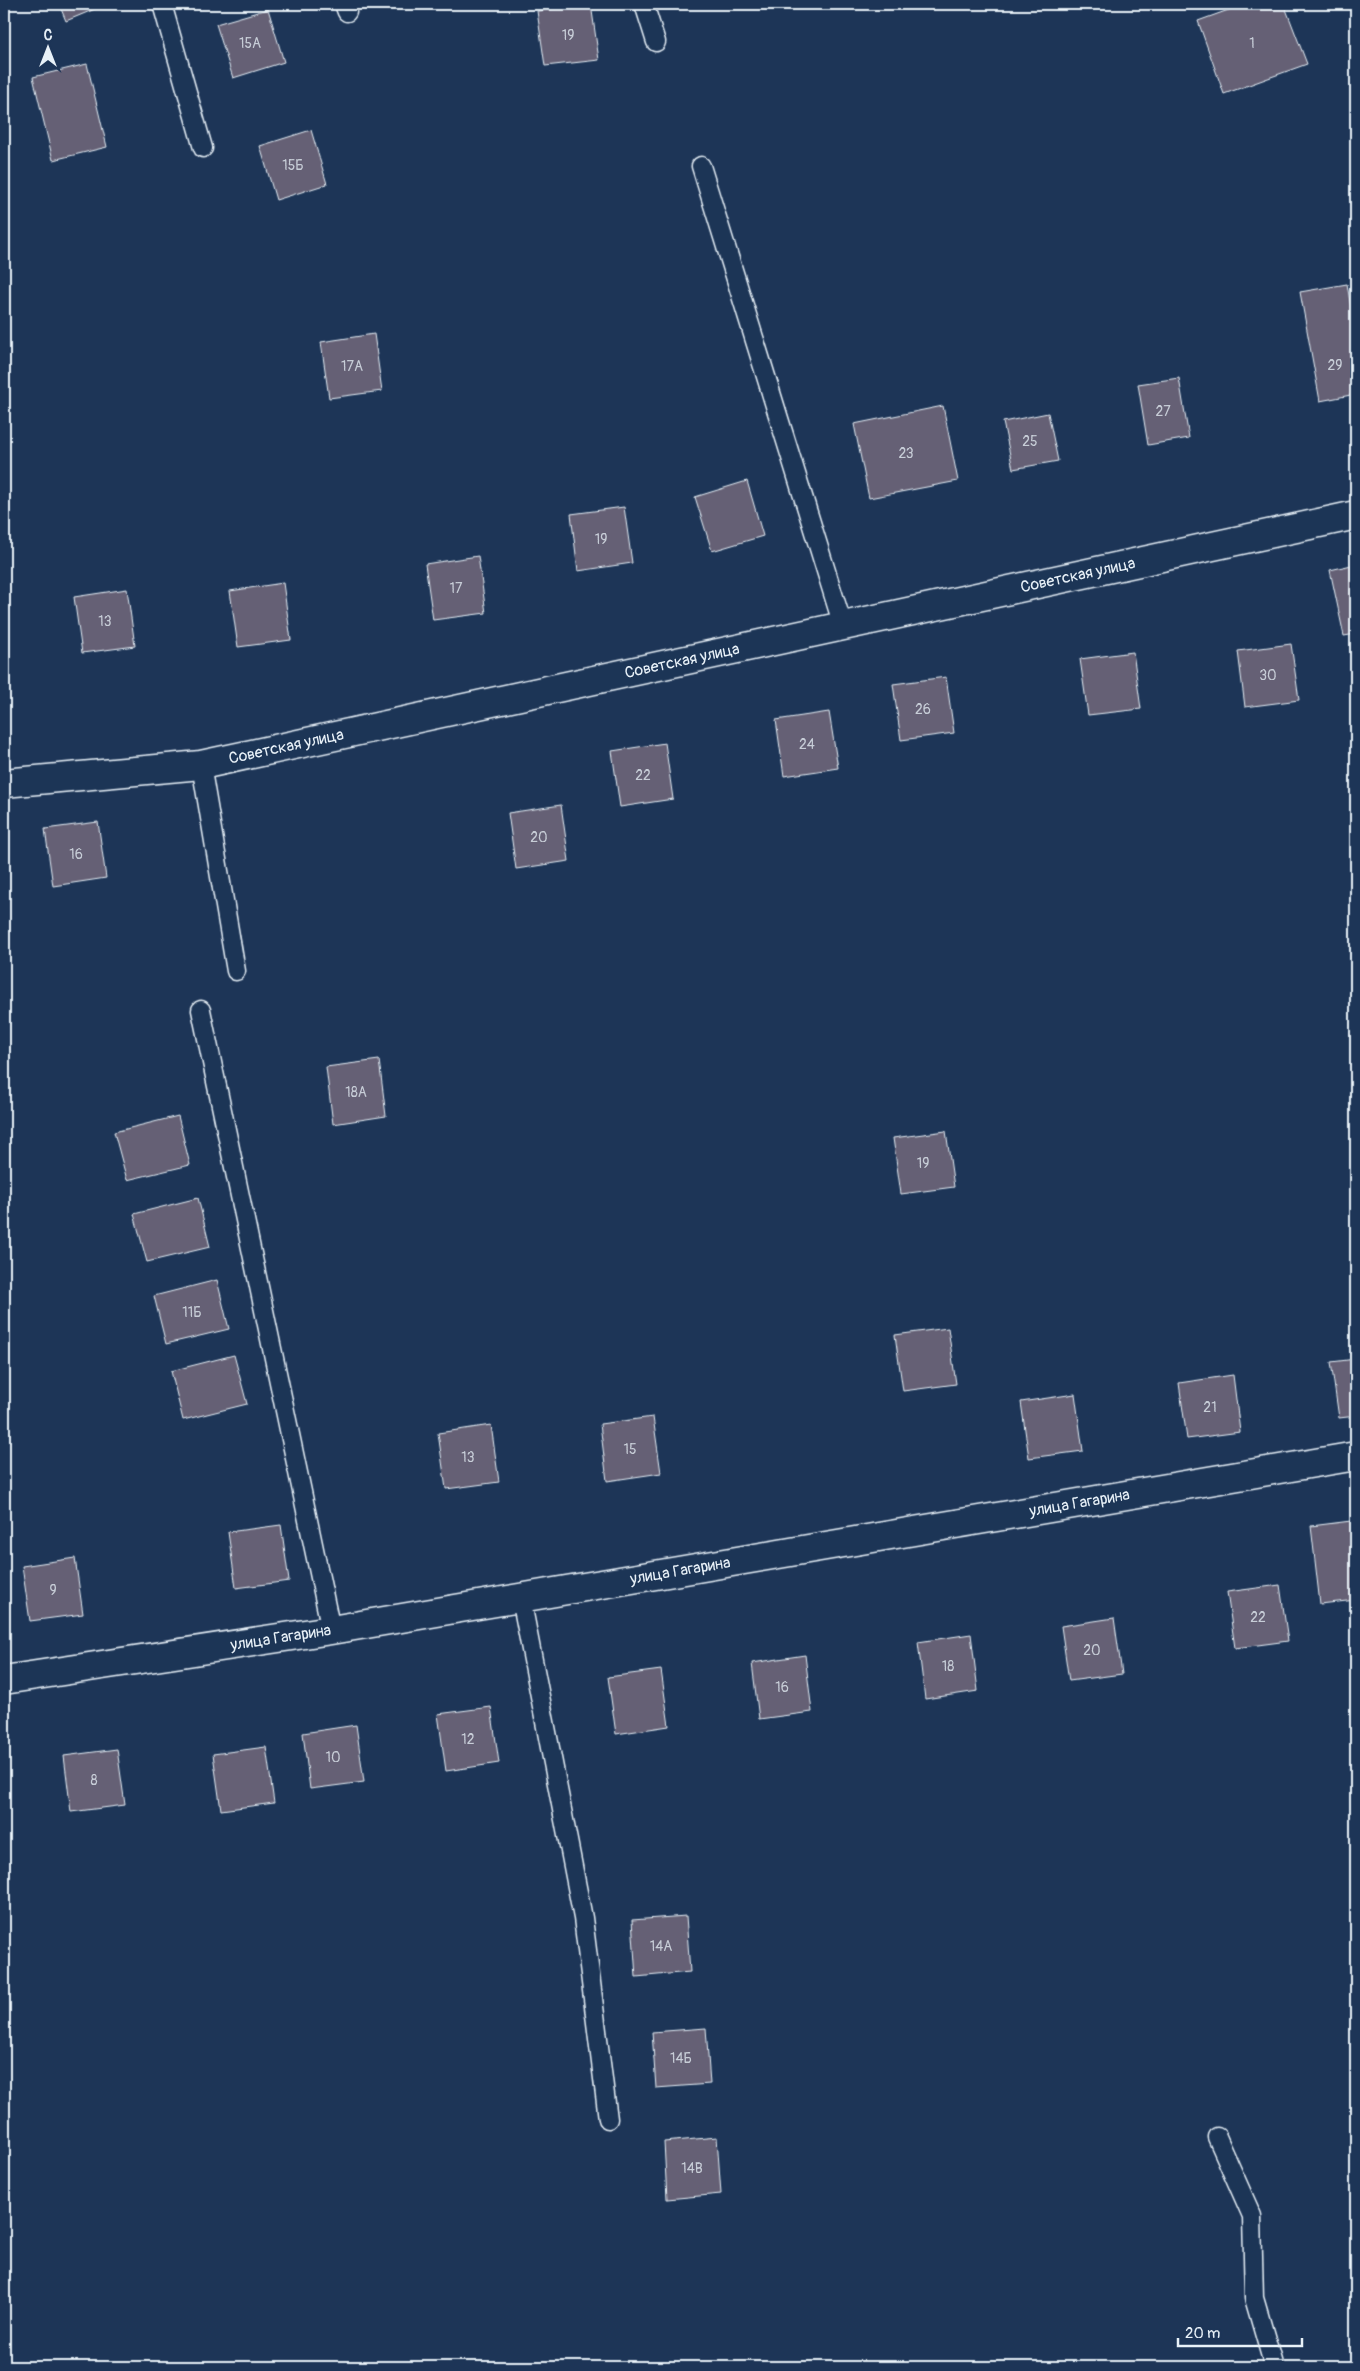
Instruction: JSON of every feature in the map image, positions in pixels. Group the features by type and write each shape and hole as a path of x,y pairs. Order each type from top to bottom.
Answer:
{"street":[{"name":"Советская улица","path":"4,784 201,765 1356,515"},
{"name":"улица Гагарина","path":"4,1680 330,1630 1356,1456"}],"lane":[{"path":"162,4 203,148"},
{"path":"644,4 656,42"},
{"path":"701,166 843,626"},
{"path":"201,765 236,971"},
{"path":"201,1010 330,1630"},
{"path":"522,1598 584,1918 608,2120"},
{"path":"1217,2137 1252,2216 1254,2298 1274,2367"}],"building":[{"path":"59,4 107,4 66,21"},
{"path":"591,4 599,60 545,66 537,11"},
{"path":"1245,4 1284,4 1307,64 1224,94 1198,21"},
{"path":"268,9 284,62 233,78 216,24"},
{"path":"87,64 107,147 53,160 33,77"},
{"path":"311,130 327,184 276,200 260,146"},
{"path":"1347,284 1356,337 1356,394 1320,401 1300,292"},
{"path":"374,334 382,391 329,398 321,342"},
{"path":"1179,378 1189,438 1148,445 1138,384"},
{"path":"943,406 958,481 869,498 854,424"},
{"path":"1048,413 1058,461 1013,469 1003,422"},
{"path":"747,481 763,536 712,551 695,497"},
{"path":"624,507 632,563 578,571 571,514"},
{"path":"478,556 486,613 433,620 425,564"},
{"path":"1356,564 1356,634 1344,636 1330,570"},
{"path":"283,583 291,640 238,647 230,591"},
{"path":"127,589 135,646 82,653 74,597"},
{"path":"1291,644 1299,700 1245,707 1238,651"},
{"path":"1133,652 1141,709 1088,715 1080,659"},
{"path":"946,677 954,733 901,740 893,684"},
{"path":"829,712 838,768 784,776 776,720"},
{"path":"665,743 673,799 620,807 612,751"},
{"path":"561,805 569,861 516,869 508,813"},
{"path":"98,822 106,878 53,886 45,829"},
{"path":"379,1060 386,1116 333,1124 326,1067"},
{"path":"178,1116 190,1165 127,1180 114,1132"},
{"path":"946,1131 954,1187 901,1194 893,1138"},
{"path":"198,1198 210,1247 147,1262 134,1214"},
{"path":"217,1280 229,1329 166,1344 154,1296"},
{"path":"948,1328 956,1384 903,1391 895,1335"},
{"path":"234,1355 247,1404 183,1420 171,1371"},
{"path":"1356,1359 1356,1416 1339,1418 1331,1362"},
{"path":"1233,1375 1240,1432 1187,1439 1179,1383"},
{"path":"1075,1394 1083,1451 1029,1458 1021,1402"},
{"path":"653,1417 661,1473 607,1481 600,1424"},
{"path":"491,1425 499,1482 446,1489 438,1433"},
{"path":"1351,1521 1356,1565 1356,1600 1320,1604 1311,1526"},
{"path":"281,1525 289,1581 236,1588 228,1532"},
{"path":"75,1558 83,1614 30,1621 22,1566"},
{"path":"1280,1585 1288,1641 1235,1648 1227,1592"},
{"path":"1114,1618 1122,1674 1069,1681 1061,1626"},
{"path":"971,1634 978,1691 925,1699 918,1642"},
{"path":"805,1655 812,1712 759,1719 752,1663"},
{"path":"661,1670 669,1726 616,1734 608,1677"},
{"path":"491,1707 499,1763 446,1771 438,1714"},
{"path":"356,1725 364,1782 310,1789 303,1733"},
{"path":"266,1747 274,1803 221,1810 213,1754"},
{"path":"117,1749 125,1805 71,1812 64,1756"},
{"path":"686,1916 690,1972 636,1977 632,1920"},
{"path":"706,2028 710,2084 656,2088 652,2032"},
{"path":"717,2137 721,2194 667,2199 664,2142"}]}
